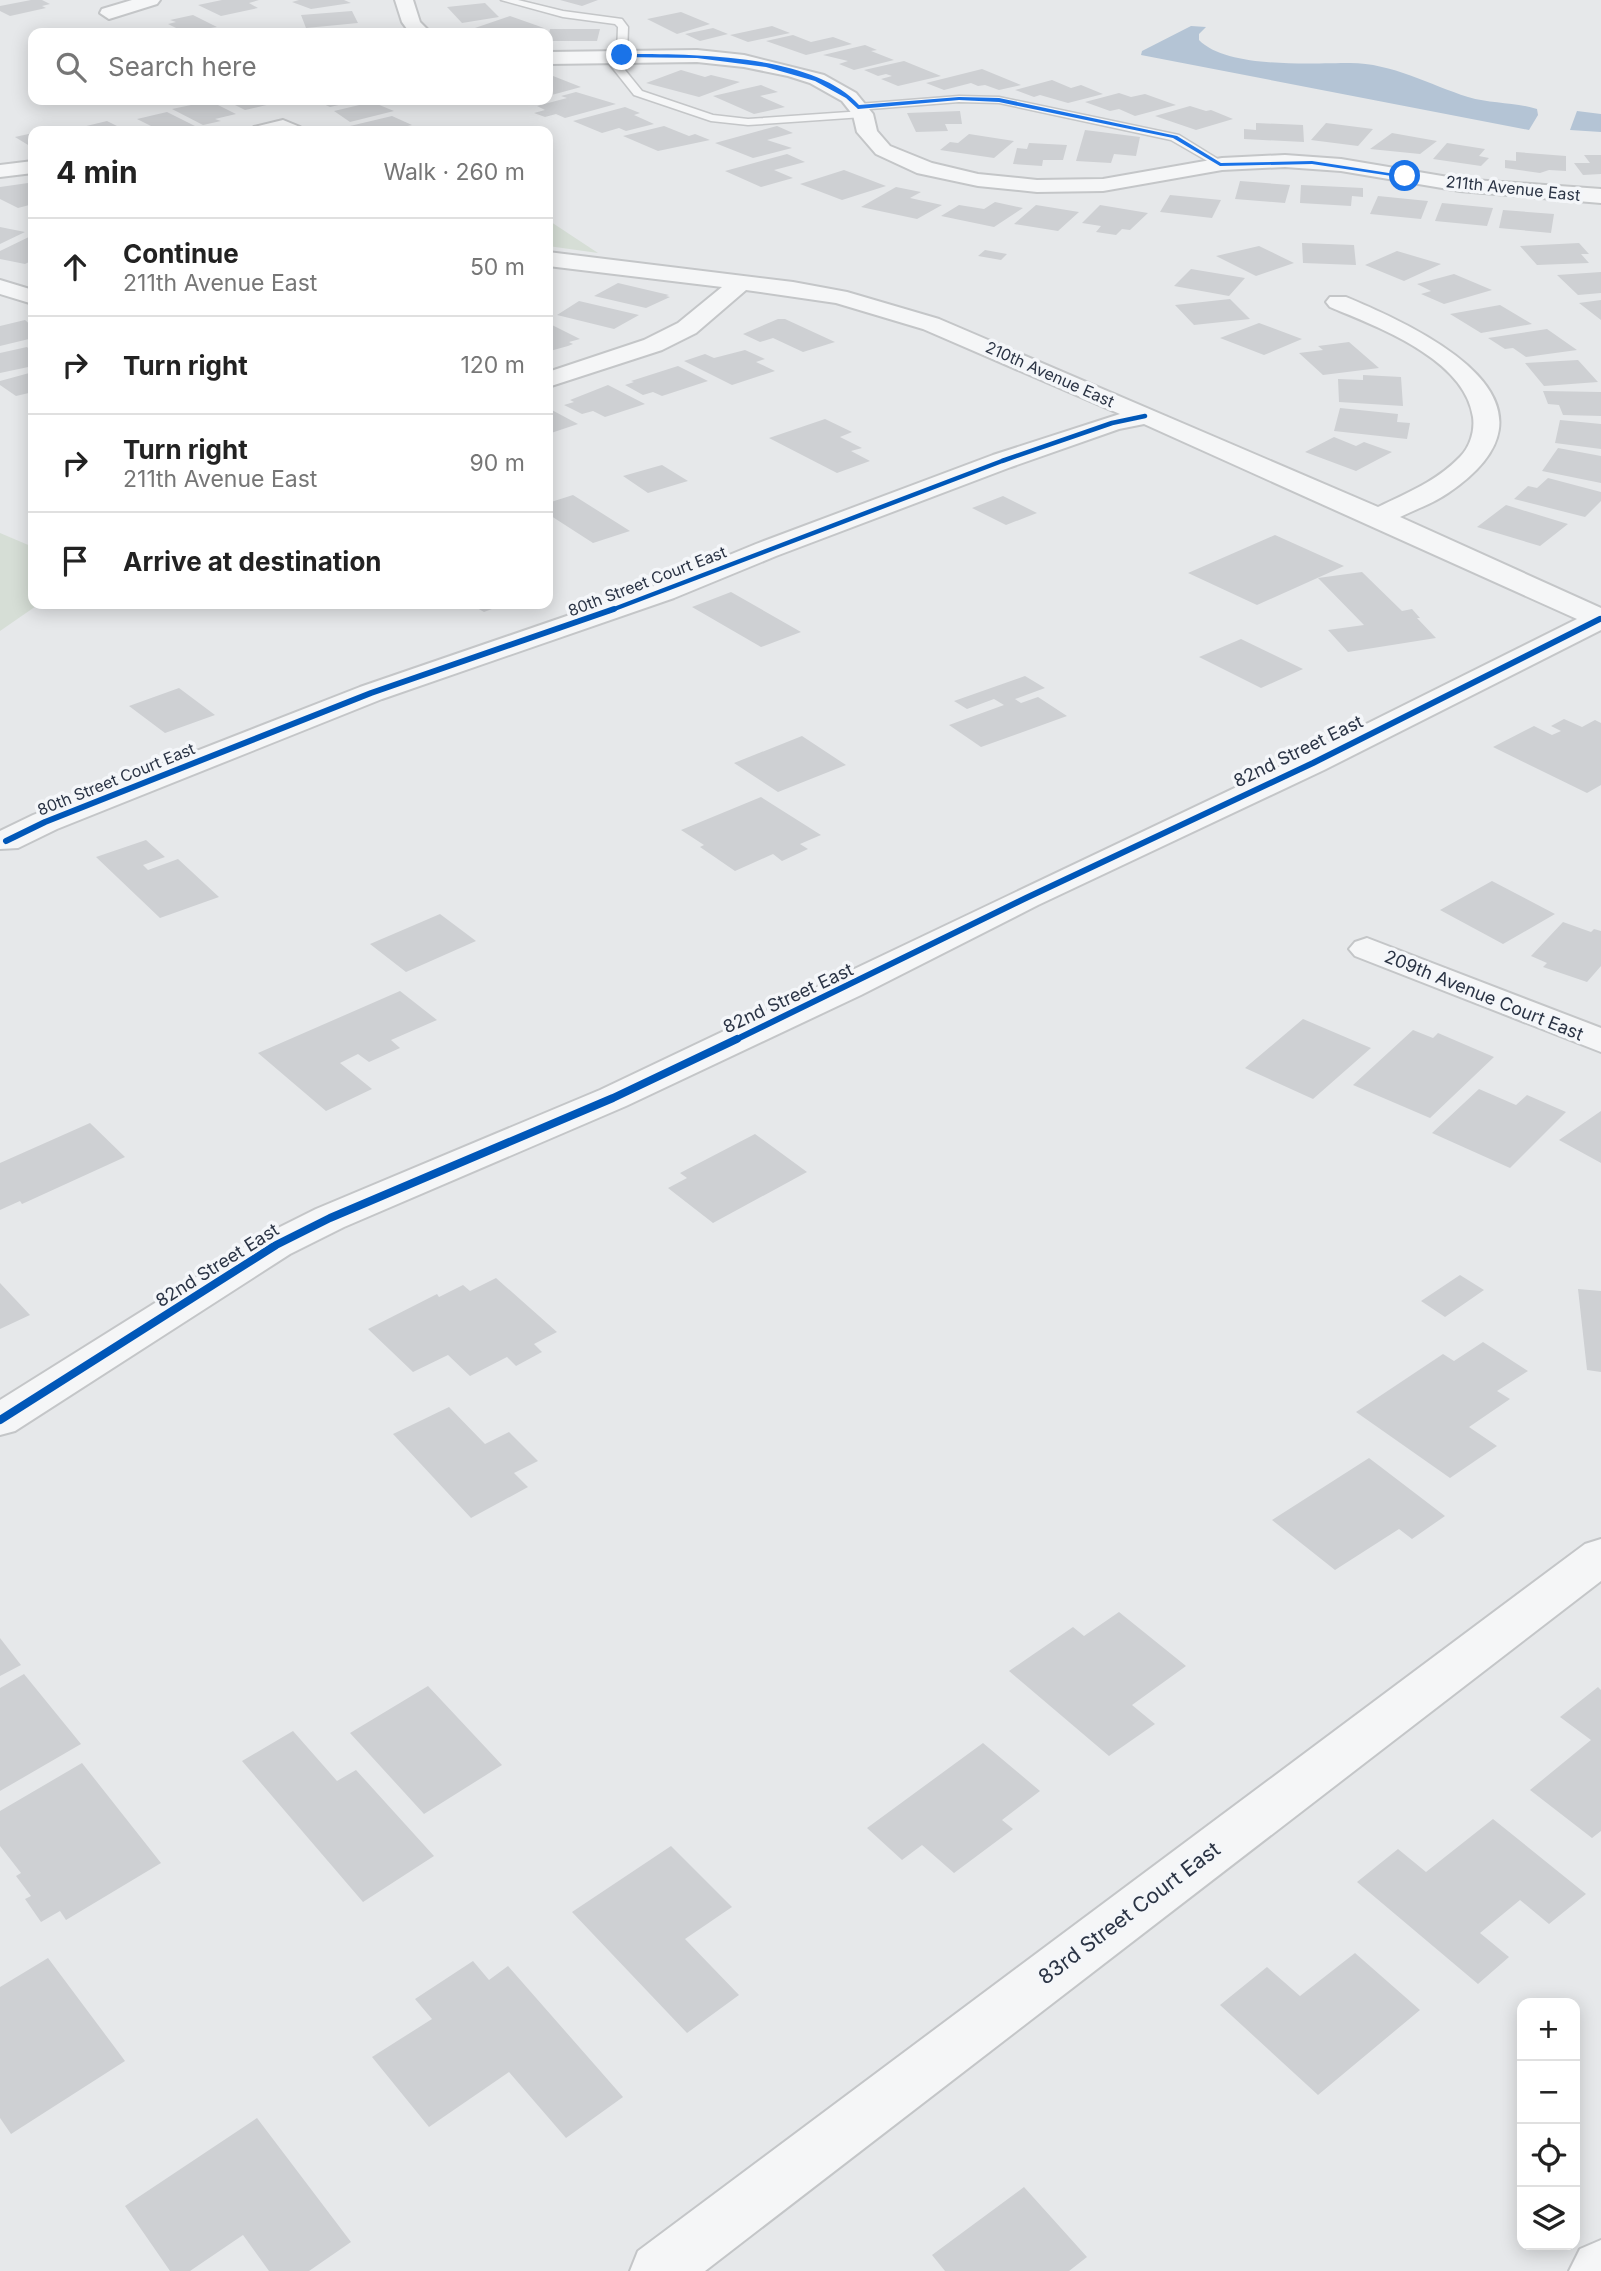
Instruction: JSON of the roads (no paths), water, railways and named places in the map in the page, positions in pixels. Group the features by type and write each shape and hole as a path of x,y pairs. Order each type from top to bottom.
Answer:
{"street":[{"path":"109,13 151,0"},
{"path":"405,0 407,16 415,28"},
{"name":"211th Avenue East","path":"553,58 697,56 766,65 817,79 849,97 860,111 867,132 883,150 925,168 978,180 1037,186 1090,186 1220,164 1312,163 1461,185 1601,196"},
{"path":"0,171 28,168"},
{"name":"210th Avenue East","path":"553,260 839,297 931,324 1378,517 1601,619"},
{"path":"553,378 653,345 687,328 741,283"},
{"path":"0,287 28,295"},
{"path":"1338,302 1400,328 1451,360 1470,379 1482,397 1488,413 1488,431 1481,450 1466,470 1439,491 1378,517"},
{"name":"80th Street Court East","path":"3,843 45,822 370,693 664,592 766,550 1002,461 1112,423 1145,416"},
{"name":"82nd Street East","path":"0,1420 276,1245 330,1218 613,1098 824,999 1026,898 1313,763 1601,619"},
{"name":"209th Avenue Court East","path":"1367,949 1601,1041"},
{"name":"83rd Street Court East","path":"659,2271 1601,1556"}],"lane":[{"path":"405,0 416,0"},
{"path":"506,0 562,14 618,21 623,27 615,56 638,93 710,118 748,122 959,99 999,100 1175,137 1220,164"}],"water":[{"path":"1191,26 1206,27 1199,34 1199,40 1229,56 1271,62 1366,64 1410,76 1468,97 1537,109 1538,115 1529,130 1141,55 1142,51"},
{"path":"1577,111 1601,114 1601,132 1570,130"}]}
